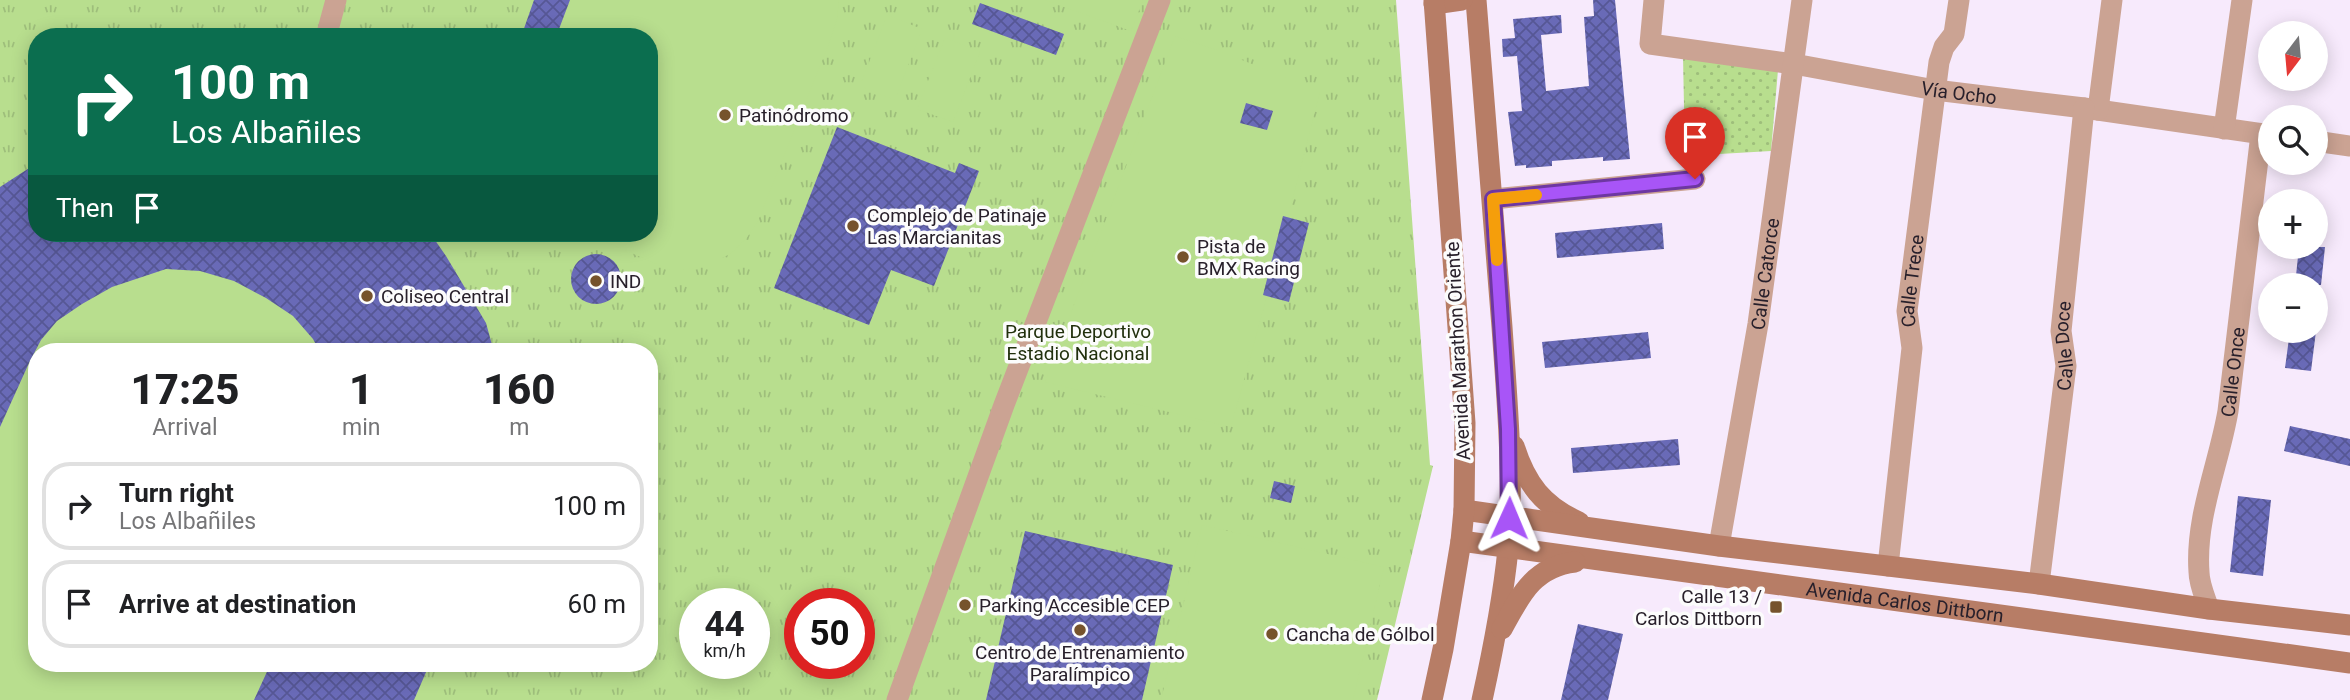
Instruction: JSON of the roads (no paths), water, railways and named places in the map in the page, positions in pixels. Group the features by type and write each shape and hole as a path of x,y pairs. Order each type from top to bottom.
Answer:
{"main road":[{"path":"1434,2 1462,0"},
{"path":"1476,0 1493,199 1508,429 1509,518 1508,548 1495,641 1482,700"},
{"name":"Avenida Marathon Oriente","path":"1432,700 1446,637 1461,541 1465,423 1434,2"},
{"path":"1508,429 1524,472 1538,494 1553,509 1597,530"},
{"name":"Avenida Carlos Dittborn","path":"1464,510 1597,530 2350,625"},
{"name":"Avenida Carlos Dittborn","path":"1461,541 1591,561 2350,663"},
{"path":"1495,641 1529,583 1553,566 1591,561"}],"street":[{"path":"328,28 336,0"},
{"path":"897,700 1004,405 1160,0"},
{"name":"Vía Ocho","path":"1654,0 1650,44 1794,64 1935,90 2091,109 2258,134"},
{"name":"Calle Catorce","path":"1719,545 1758,324 1802,0"},
{"name":"Calle Trece","path":"1888,566 1912,348 1907,312 1935,90 1941,55 1954,34 1959,0"},
{"name":"Calle Doce","path":"2039,584 2066,366 2061,331 2091,109 2112,0"},
{"path":"2224,129 2242,0"},
{"path":"2328,143 2350,146"},
{"name":"Calle Once","path":"2209,609 2198,570 2201,540 2208,490 2228,411 2260,175"},
{"path":"1493,199 1695,179"}],"place":[{"name":"Patinódromo","path":"725,115"},
{"name":"Complejo de Patinaje Las Marcianitas","path":"853,226"},
{"name":"Pista de BMX Racing","path":"1183,257"},
{"name":"IND","path":"596,281"},
{"name":"Coliseo Central","path":"367,296"},
{"name":"Parking Accesible CEP","path":"965,605"},
{"name":"Calle 13 / Carlos Dittborn","path":"1776,607"},
{"name":"Centro de Entrenamiento Paralímpico","path":"1080,630"},
{"name":"Cancha de Gólbol","path":"1272,634"}],"park label":[{"name":"Parque Deportivo Estadio Nacional","path":"1078,342"}]}
